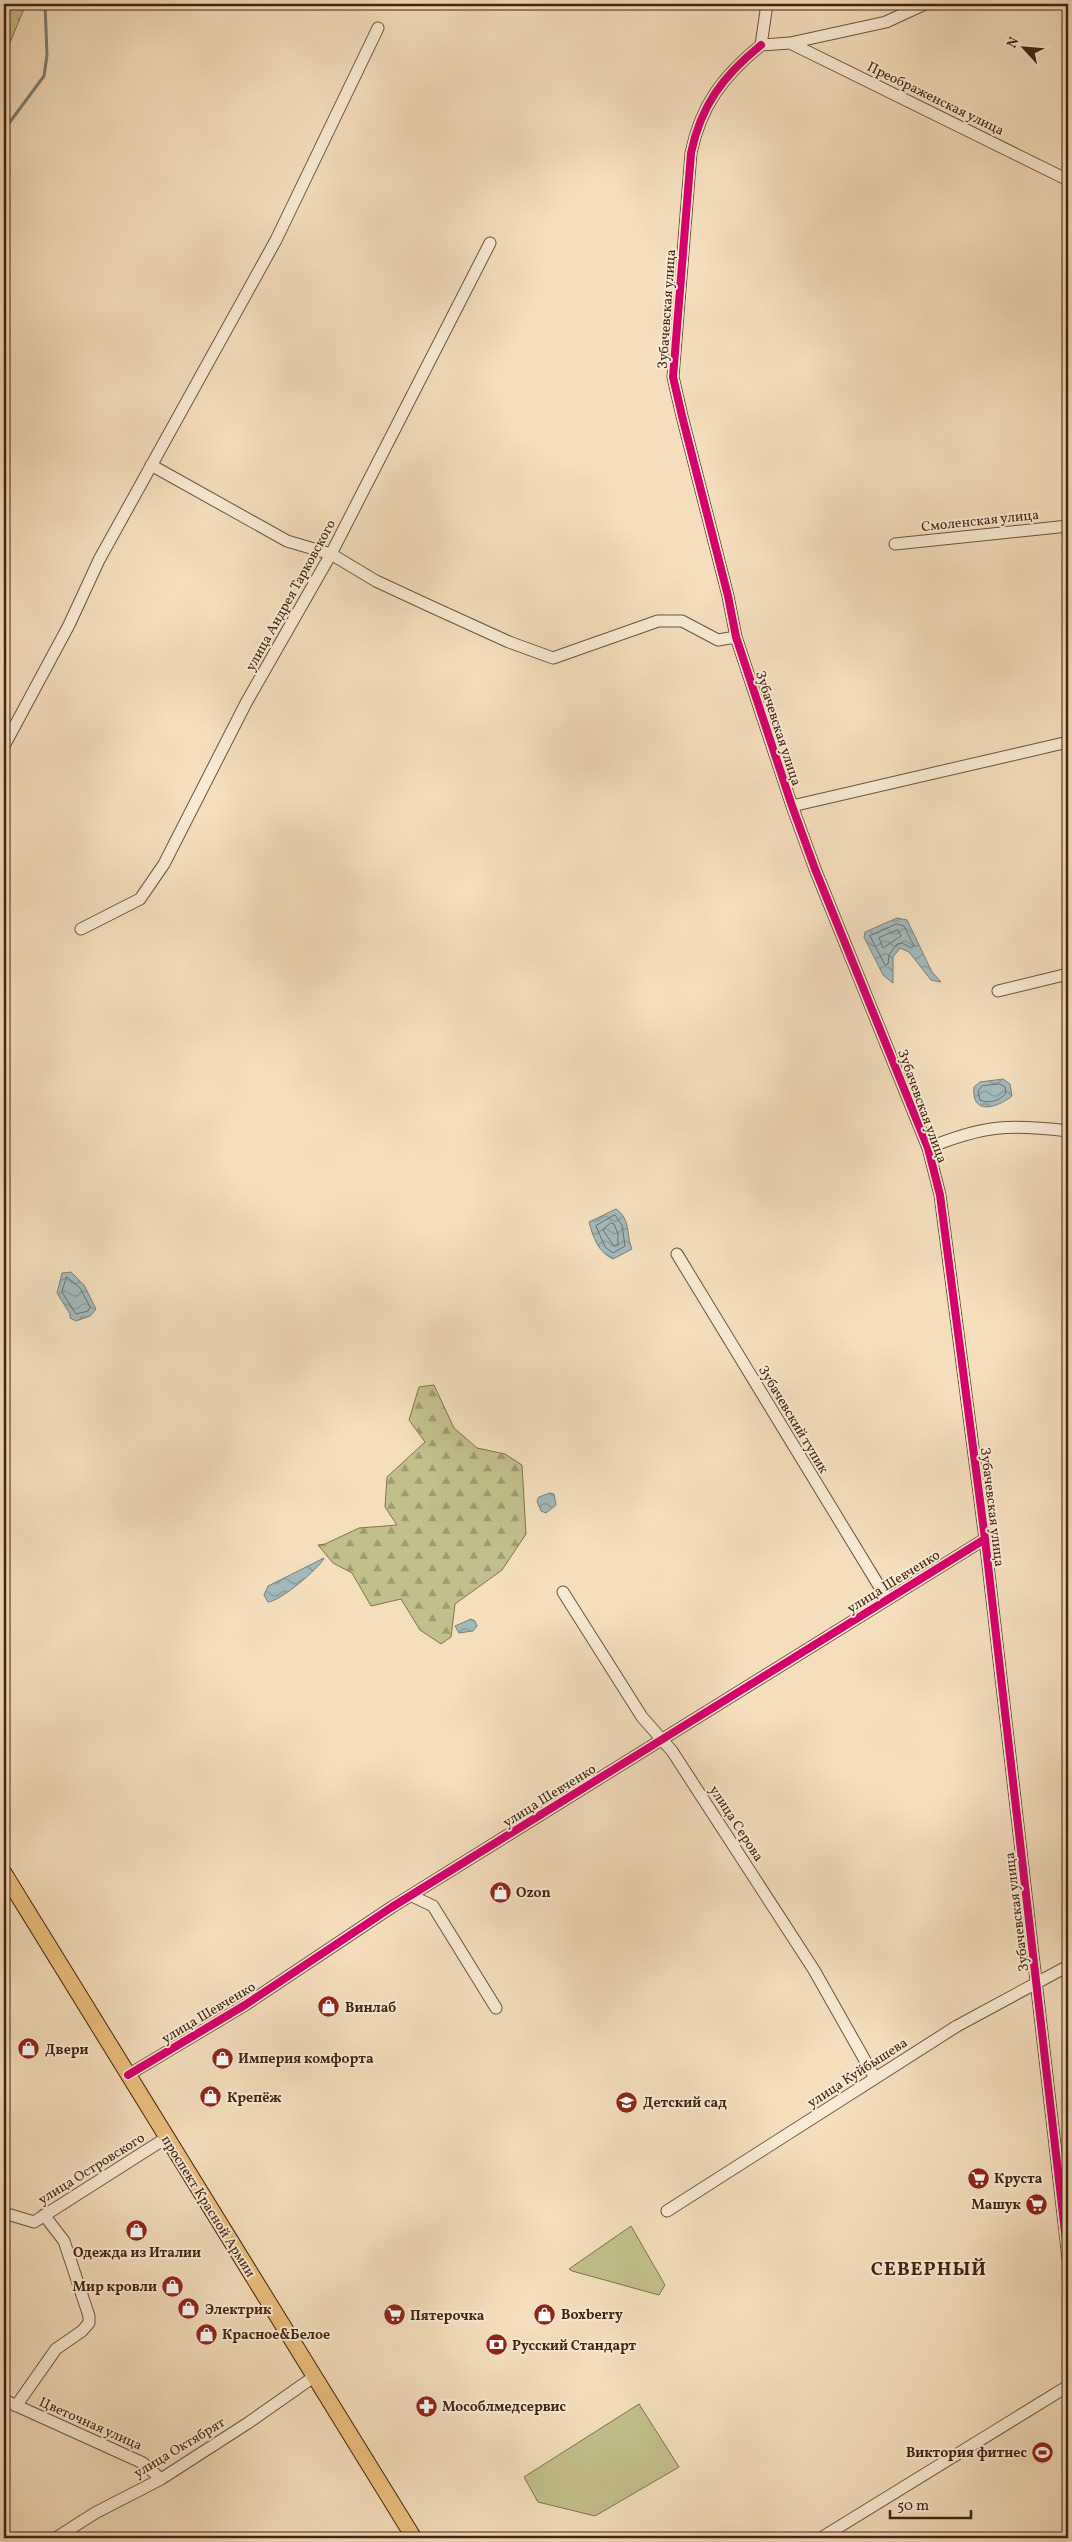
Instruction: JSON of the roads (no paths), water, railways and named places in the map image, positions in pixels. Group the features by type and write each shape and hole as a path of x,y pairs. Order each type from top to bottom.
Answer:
{"main road":[{"name":"проспект Красной Армии","path":"4,1873 414,2538"}],"street":[{"path":"767,4 761,45 790,43 886,22 925,4"},
{"path":"4,746 69,625 99,560 276,240 378,28"},
{"name":"Преображенская улица","path":"790,43 1068,180"},
{"name":"Зубачевская улица","path":"761,45 736,66 711,97 695,135 691,153 673,376 728,596 736,637 815,869 928,1148 940,1195 985,1539 1068,2258"},
{"name":"улица Андрея Тарковского","path":"81,929 140,898 164,864 246,703 331,554 490,243"},
{"path":"151,465 287,541 331,554 376,581 432,608 509,642 553,658 658,620 682,621 718,640 736,637"},
{"name":"Смоленская улица","path":"895,544 1068,526"},
{"path":"792,806 1068,742"},
{"path":"998,991 1068,974"},
{"path":"928,1148 960,1135 982,1129 1016,1126 1068,1131"},
{"name":"Зубачевский тупик","path":"677,1254 887,1599"},
{"name":"улица Шевченко","path":"128,2075 245,2005 412,1896 985,1539"},
{"name":"улица Серова","path":"563,1592 642,1717 672,1751 814,1970 875,2078"},
{"path":"412,1896 433,1906 496,2008"},
{"name":"улица Куйбышева","path":"666,2211 957,2026 1068,1966"},
{"name":"улица Островского","path":"4,2214 34,2222 166,2138"},
{"path":"16,2406 56,2349 82,2331 89,2323 90,2316 69,2253 64,2241 44,2215"},
{"name":"улица Октябрят","path":"56,2538 95,2513 161,2479 248,2423 314,2376"},
{"path":"821,2538 1068,2386"},
{"name":"Цветочная улица","path":"4,2400 143,2463 161,2479"}],"water":[{"path":"897,918 907,920 932,972 941,982 931,980 909,952 900,948 893,957 893,983 883,975 864,937 865,932"},
{"path":"1003,1079 1010,1084 1012,1096 993,1106 981,1106 974,1096 974,1087 980,1082"},
{"path":"616,1209 621,1213 626,1222 632,1249 613,1259 600,1248 594,1238 589,1222"},
{"path":"71,1272 84,1285 96,1309 90,1316 76,1321 70,1318 70,1314 57,1293 62,1273"},
{"path":"550,1493 554,1494 556,1505 546,1513 541,1511 537,1501 539,1497"},
{"path":"324,1558 299,1584 281,1597 268,1602 264,1595 268,1586"},
{"path":"471,1619 475,1621 477,1626 473,1631 459,1633 455,1626"}],"waterway":[{"path":"4,130 44,76 47,55 45,4"}],"place":[{"name":"Ozon","path":"500,1892"},
{"name":"Винлаб","path":"329,2007"},
{"name":"Двери","path":"29,2049"},
{"name":"Империя комфорта","path":"222,2058"},
{"name":"Крепёж","path":"211,2097"},
{"name":"Детский сад","path":"627,2102"},
{"name":"Круста","path":"978,2178"},
{"name":"Машук","path":"1037,2204"},
{"name":"Одежда из Италии","path":"137,2230"},
{"name":"Мир кровли","path":"173,2286"},
{"name":"Электрик","path":"189,2309"},
{"name":"Boxberry","path":"545,2314"},
{"name":"Пятерочка","path":"394,2315"},
{"name":"Красное&Белое","path":"206,2334"},
{"name":"Русский Стандарт","path":"496,2345"},
{"name":"Мособлмедсервис","path":"426,2406"},
{"name":"Виктория фитнес","path":"1043,2452"}],"district":[{"name":"СЕВЕРНЫЙ","path":"929,2268"}]}
